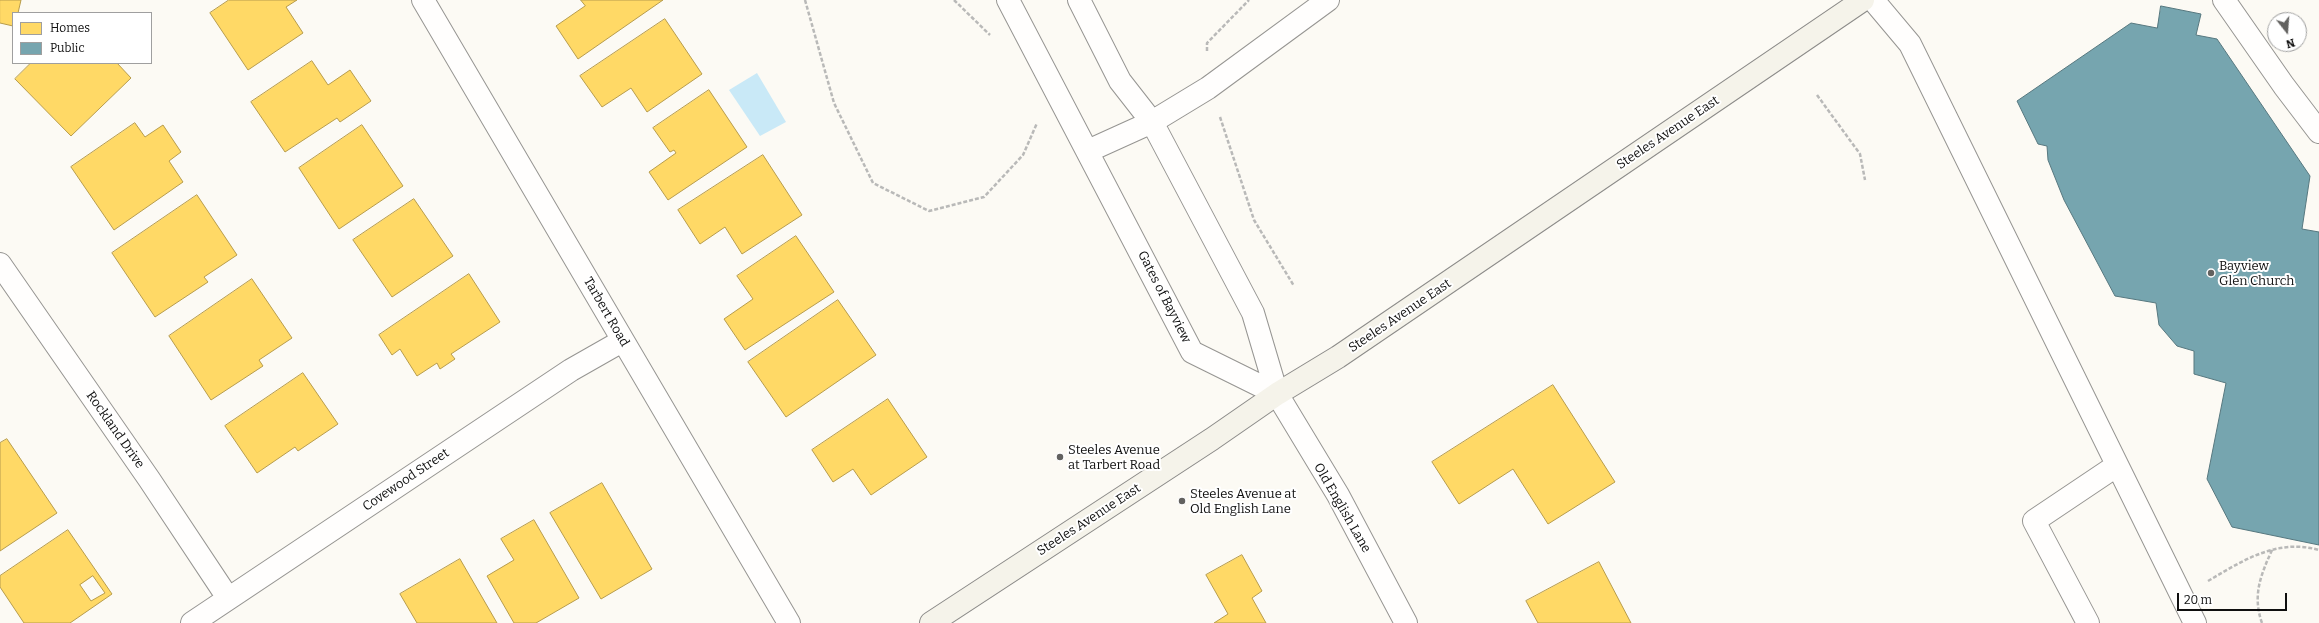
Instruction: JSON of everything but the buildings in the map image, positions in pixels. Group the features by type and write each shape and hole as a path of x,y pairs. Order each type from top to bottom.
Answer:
{"main road":[{"name":"Steeles Avenue East","path":"936,621 1212,439 1277,394 1338,357 1863,0"}],"street":[{"name":"Tarbert Road","path":"423,0 789,623"},
{"name":"Gates of Bayview","path":"1008,0 1192,352 1277,394"},
{"path":"1079,0 1120,81 1152,122 1253,313 1277,394"},
{"path":"1088,151 1152,122 1208,88 1328,0"},
{"path":"1873,0 1910,44 2116,466 2195,623"},
{"path":"2224,0 2284,86 2319,132"},
{"name":"Rockland Drive","path":"0,264 149,479 228,598"},
{"name":"Covewood Street","path":"192,623 571,370 622,340"},
{"name":"Old English Lane","path":"1277,394 1338,496 1406,623"},
{"path":"2088,623 2034,521 2116,466"}],"path":[{"path":"804,0 834,103 873,183 929,210 984,197 1023,155 1038,122"},
{"path":"1817,95 1860,154 1865,180"},
{"path":"1220,116 1254,220 1294,286"},
{"path":"2181,596 2250,557 2273,548 2310,547 2319,550"},
{"path":"2262,623 2256,595 2265,565 2273,548"}],"water":[{"path":"757,73 786,122 760,136 729,90"}],"place":[{"name":"Bayview Glen Church","path":"2211,273"},
{"name":"Steeles Avenue at Tarbert Road","path":"1060,457"},
{"name":"Steeles Avenue at Old English Lane","path":"1182,501"}]}
